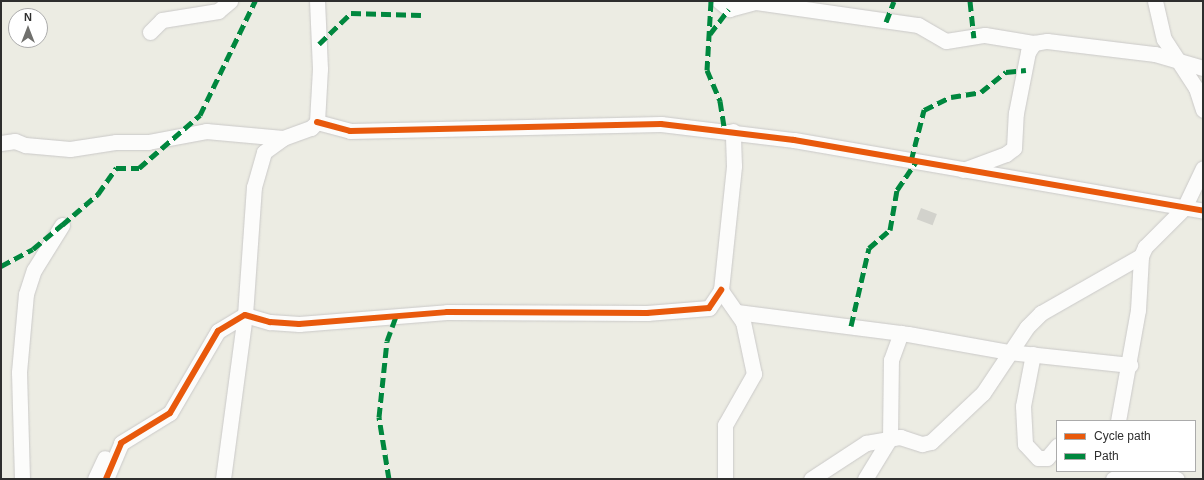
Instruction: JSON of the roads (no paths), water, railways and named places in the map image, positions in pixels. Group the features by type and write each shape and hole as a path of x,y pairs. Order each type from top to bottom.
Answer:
{"street":[{"path":"150,32 162,20 218,11 230,1"},
{"path":"223,479 245,315 254,187 264,152 283,138 311,128 317,122 320,69 317,1"},
{"path":"719,1 729,9 756,2 826,7 918,25 946,41 985,35 1034,43 1047,41 1155,54 1203,68"},
{"path":"1155,1 1164,39 1196,88 1203,110"},
{"path":"963,170 1006,154 1014,148 1016,113 1028,52 1034,43"},
{"path":"317,122 350,131 613,124 733,131 963,170 1099,190 1203,211"},
{"path":"1,143 15,141 25,145 70,149 116,142 148,142 206,131 283,138"},
{"path":"106,479 121,443 153,425 170,413 218,331 245,315 270,322 298,324 354,316 447,312 653,313 709,308 721,290 734,166 733,131"},
{"path":"1118,420 1130,365 1141,256 1145,247 1184,208 1203,168"},
{"path":"22,479 19,372 26,294 34,270 62,225"},
{"path":"811,479 857,447 890,438 907,438 924,444 931,442 983,392 1009,352 1041,313 1141,256"},
{"path":"721,290 737,312 746,328 754,374 725,425 725,479"},
{"path":"737,312 901,333 1009,352 1130,365"},
{"path":"864,479 890,438 891,360 901,333"},
{"path":"1033,354 1023,406 1025,444 1038,458 1047,458 1056,447"},
{"path":"95,479 120,435 153,425"},
{"path":"1113,479 1125,473 1177,479"}]}
